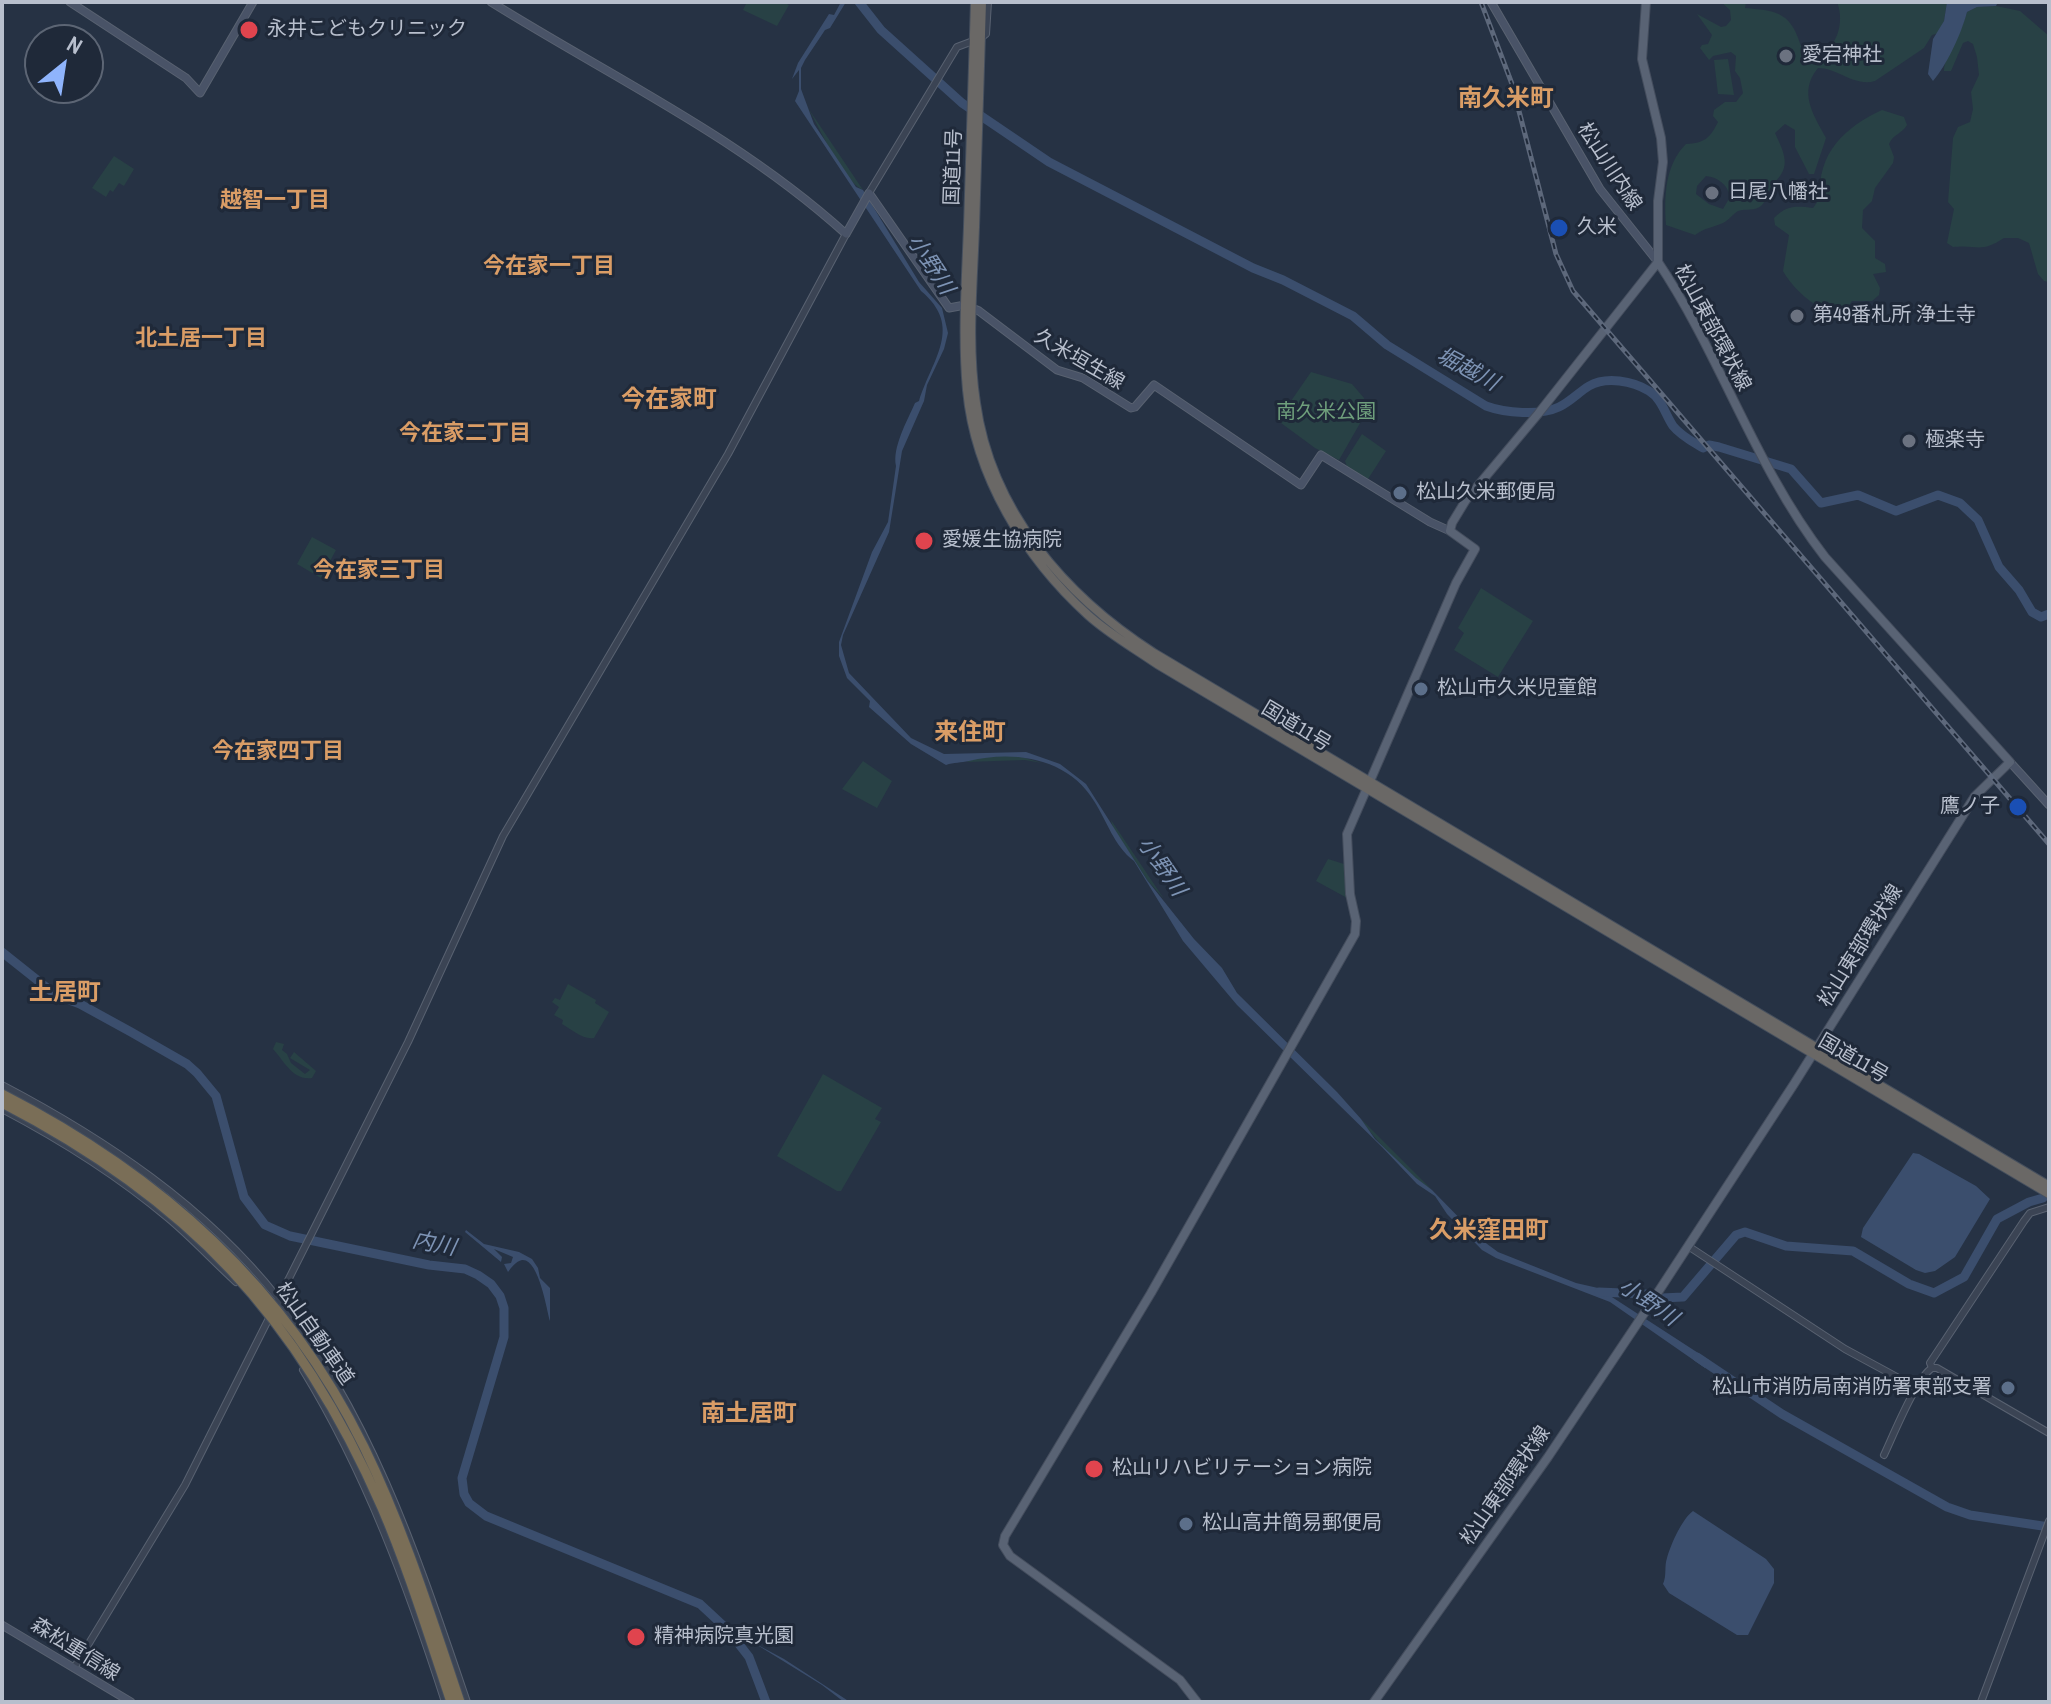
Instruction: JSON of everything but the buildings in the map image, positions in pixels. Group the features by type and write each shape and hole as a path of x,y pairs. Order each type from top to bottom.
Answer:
{"highway":[{"name":"国道11号","path":"975,2 977,40 967,389 979,452 1014,526 1051,577 1090,617 1121,640 2049,1186"},
{"name":"国道11号","path":"977,40 985,2"},
{"name":"国道11号","path":"1815,1050 2049,1194"},
{"name":"松山自動車道","path":"2,1094 90,1143 179,1208 233,1258 291,1327 344,1409 380,1482 413,1562 460,1702"},
{"name":"松山自動車道","path":"2,1106 86,1151 174,1215 228,1265 285,1333 336,1413 382,1510 405,1565 451,1702"}],"main road":[{"path":"70,2 192,82 200,93 253,2"},
{"path":"491,2 727,141 805,197 846,234 869,194"},
{"name":"松山川内線","path":"1491,2 1603,194 1658,262"},
{"name":"松山東部環状線","path":"1374,1702 1548,1457 1645,1312 1963,814 1979,791 2010,762 1825,557 1789,508 1689,312 1658,262 1658,201 1663,162 1661,138 1642,59 1646,2"},
{"name":"久米垣生線","path":"869,194 949,308 968,306 1057,370 1083,378 1127,407 1135,407 1154,385 1301,485 1321,455 1418,515 1450,531"},
{"name":"松山東部環状線","path":"1450,531 1466,500 1658,262"},
{"path":"1197,1702 1180,1680 1010,1556 1003,1545 1005,1536 1152,1291 1355,934 1347,834 1450,597 1475,549 1450,531"},
{"path":"2010,762 2049,805"},
{"name":"森松重信線","path":"2,1625 131,1702"}],"street":[{"path":"869,194 957,47 977,40"},
{"path":"74,1668 185,1485 408,1042 503,836 728,454 846,234"},
{"path":"2,1085 116,1152 170,1191 232,1247 279,1299 311,1344 357,1420 385,1479 414,1548 467,1702"},
{"path":"2,1106 81,1154 146,1200 233,1278 284,1340 320,1397 358,1471 394,1557 445,1702"},
{"path":"1932,1368 1930,1363 2024,1221 2030,1213 2049,1207"},
{"path":"1688,1246 1845,1349 1917,1388"},
{"path":"1884,1455 1917,1388 1927,1370 1932,1368 1988,1396 2049,1433"},
{"path":"1981,1702 2049,1521"}],"green space":[{"path":"747,2 783,2 789,5 777,26 743,10"},
{"path":"1721,2 1746,2 1745,8 1782,16 1793,28 1802,49 1813,53 1829,47 1838,32 1840,12 1837,2 1947,2 1939,33 1932,35 1924,48 1875,81 1860,82 1818,68 1808,94 1812,112 1826,138 1814,174 1809,174 1795,147 1795,130 1785,124 1775,133 1785,165 1764,203 1756,208 1738,211 1723,223 1695,235 1666,225 1667,182 1674,161 1686,144 1702,141 1712,132 1718,122 1713,116 1714,110 1725,102 1736,102 1743,93 1735,71 1736,56 1731,52 1709,60 1700,48 1708,44 1712,35 1697,14 1721,27 1731,20 1730,10","holes":["1706,176 1722,182 1727,189 1730,197 1723,209 1709,204 1696,194 1697,186"]},
{"path":"1996,6 2020,11 2049,36 2049,282 2038,274 2029,243 2018,238 2004,238 1984,247 1953,247 1947,243 1954,209 1948,202 1953,138 1958,127 1970,122 1973,109 1971,92 1979,75 1973,44 1968,41 1963,43 1951,71 1944,71 1945,65 1967,12 1977,7"},
{"path":"1728,59 1734,95 1718,94 1714,60"},
{"path":"808,108 863,190 855,185 840,165"},
{"path":"1882,110 1904,117 1907,125 1889,144 1893,163 1875,188 1872,201 1863,210 1862,228 1875,241 1875,258 1885,264 1886,272 1873,274 1880,288 1879,295 1872,301 1852,301 1844,309 1835,311 1825,309 1795,288 1783,271 1789,235 1775,225 1774,218 1792,207 1813,208 1820,198 1823,168 1836,144 1845,133"},
{"path":"114,156 134,169 124,186 119,183 106,197 92,188"},
{"name":"南久米公園","path":"1311,372 1352,384 1364,398 1363,418 1339,460 1315,448 1281,423 1291,401"},
{"path":"1362,434 1386,451 1368,479 1347,466 1345,461"},
{"path":"312,537 336,550 321,578 297,564"},
{"path":"1481,588 1533,621 1498,677 1454,650 1464,633 1458,628"},
{"path":"1015,755 1042,763 1025,760 966,762 980,757"},
{"path":"863,761 892,781 877,808 842,789"},
{"path":"1111,820 1164,899 1147,880 1113,828"},
{"path":"1328,859 1344,864 1349,899 1316,881"},
{"path":"568,984 596,1000 595,1003 609,1012 594,1038 577,1034 554,1015 559,1007 552,1002 555,998 560,1000"},
{"path":"276,1042 284,1044 282,1050 291,1063 305,1074 310,1070 290,1058 294,1052 316,1071 312,1078 299,1076 290,1069 273,1049"},
{"path":"823,1074 882,1108 875,1119 881,1122 841,1191 777,1156"},
{"path":"1361,1119 1432,1190 1394,1158"},
{"path":"1708,1361 1782,1410 1953,1506 2049,1524 2049,1530 1968,1518 1950,1512 1802,1429 1705,1367"}],"water":[{"path":"841,2 846,2 801,68 801,89 814,124 856,187 863,190 919,282 942,308 948,333 902,451 889,532 843,635 841,645 849,673 911,738 944,754 1026,752 1060,764 1086,784 1147,880 1194,939 1222,968 1237,993 1337,1092 1375,1139 1432,1190 1479,1238 1498,1252 1576,1283 1598,1288 1709,1360 1705,1368 1610,1302 1482,1250 1447,1214 1435,1196 1417,1184 1237,1005 1183,941 1134,861 1116,841 1094,801 1070,775 1039,761 1021,757 986,758 946,765 911,744 869,707 870,701 847,678 839,656 839,642 872,552 888,522 898,443 937,357 943,331 941,317 934,304 921,291 795,101 799,91 799,70 792,79 798,63 829,14 834,15"},
{"path":"1947,2 1998,2 1996,6 1977,7 1967,12 1953,50 1933,81 1928,74 1933,39 1944,21"},
{"path":"1913,1153 1976,1186 1990,1199 1955,1257 1935,1271 1925,1273 1861,1237 1863,1228"},
{"path":"466,1230 484,1244 519,1252 532,1259 540,1278 550,1288 550,1321 533,1267 522,1260 508,1272 504,1264 511,1263 513,1257 494,1249 502,1257 501,1262"},
{"path":"1693,1511 1766,1559 1774,1569 1774,1583 1748,1635 1737,1635 1669,1593 1663,1584 1671,1546"},
{"path":"754,1643 784,1659 850,1702 844,1702"}],"waterway":[{"name":"堀越川","path":"859,2 881,30 962,103 1049,162 1353,316 1387,345 1486,406 1512,412 1542,412 1563,405 1596,383 1627,382 1653,394 1673,426 1691,441 1703,448 1709,445 1719,447 1791,469 1821,503 1858,495 1896,511 1938,495 1960,503 1978,520 1999,567 2019,590 2032,612 2041,617 2049,614"},
{"name":"内川","path":"2,952 56,995 80,1004 131,1032 197,1073 216,1096 244,1197 265,1225 290,1236 429,1265 465,1269 491,1284 504,1308 504,1337 462,1478 469,1503 486,1516 700,1604 728,1630 749,1657 766,1702"},
{"path":"1599,1292 1683,1297 1736,1235 1745,1232 1786,1246 1853,1251 1909,1284 1934,1293 1964,1277 1997,1219 2043,1198"},
{"name":"小野川","path":"1697,1357 1782,1414 1947,1507 1970,1515 2049,1527"}],"railway":[{"path":"1481,2 1512,84 1556,254 1573,291 2049,844"}],"place":[{"name":"永井こどもクリニック","path":"249,30"},
{"name":"愛宕神社","path":"1786,56"},
{"name":"日尾八幡社","path":"1712,193"},
{"name":"久米","path":"1559,228"},
{"name":"第49番札所 浄土寺","path":"1797,316"},
{"name":"極楽寺","path":"1909,441"},
{"name":"松山久米郵便局","path":"1400,493"},
{"name":"愛媛生協病院","path":"924,541"},
{"name":"松山市久米児童館","path":"1421,689"},
{"name":"鷹ノ子","path":"2018,807"},
{"name":"松山市消防局南消防署東部支署","path":"2008,1388"},
{"name":"松山リハビリテーション病院","path":"1094,1469"},
{"name":"松山高井簡易郵便局","path":"1186,1524"},
{"name":"精神病院真光園","path":"636,1637"}],"district":[{"name":"南久米町","path":"1506,100"},
{"name":"越智一丁目","path":"275,201"},
{"name":"今在家一丁目","path":"549,267"},
{"name":"北土居一丁目","path":"201,339"},
{"name":"今在家町","path":"669,401"},
{"name":"今在家二丁目","path":"465,434"},
{"name":"今在家三丁目","path":"379,571"},
{"name":"来住町","path":"970,734"},
{"name":"今在家四丁目","path":"278,752"},
{"name":"土居町","path":"65,994"},
{"name":"久米窪田町","path":"1489,1232"},
{"name":"南土居町","path":"749,1415"}]}
